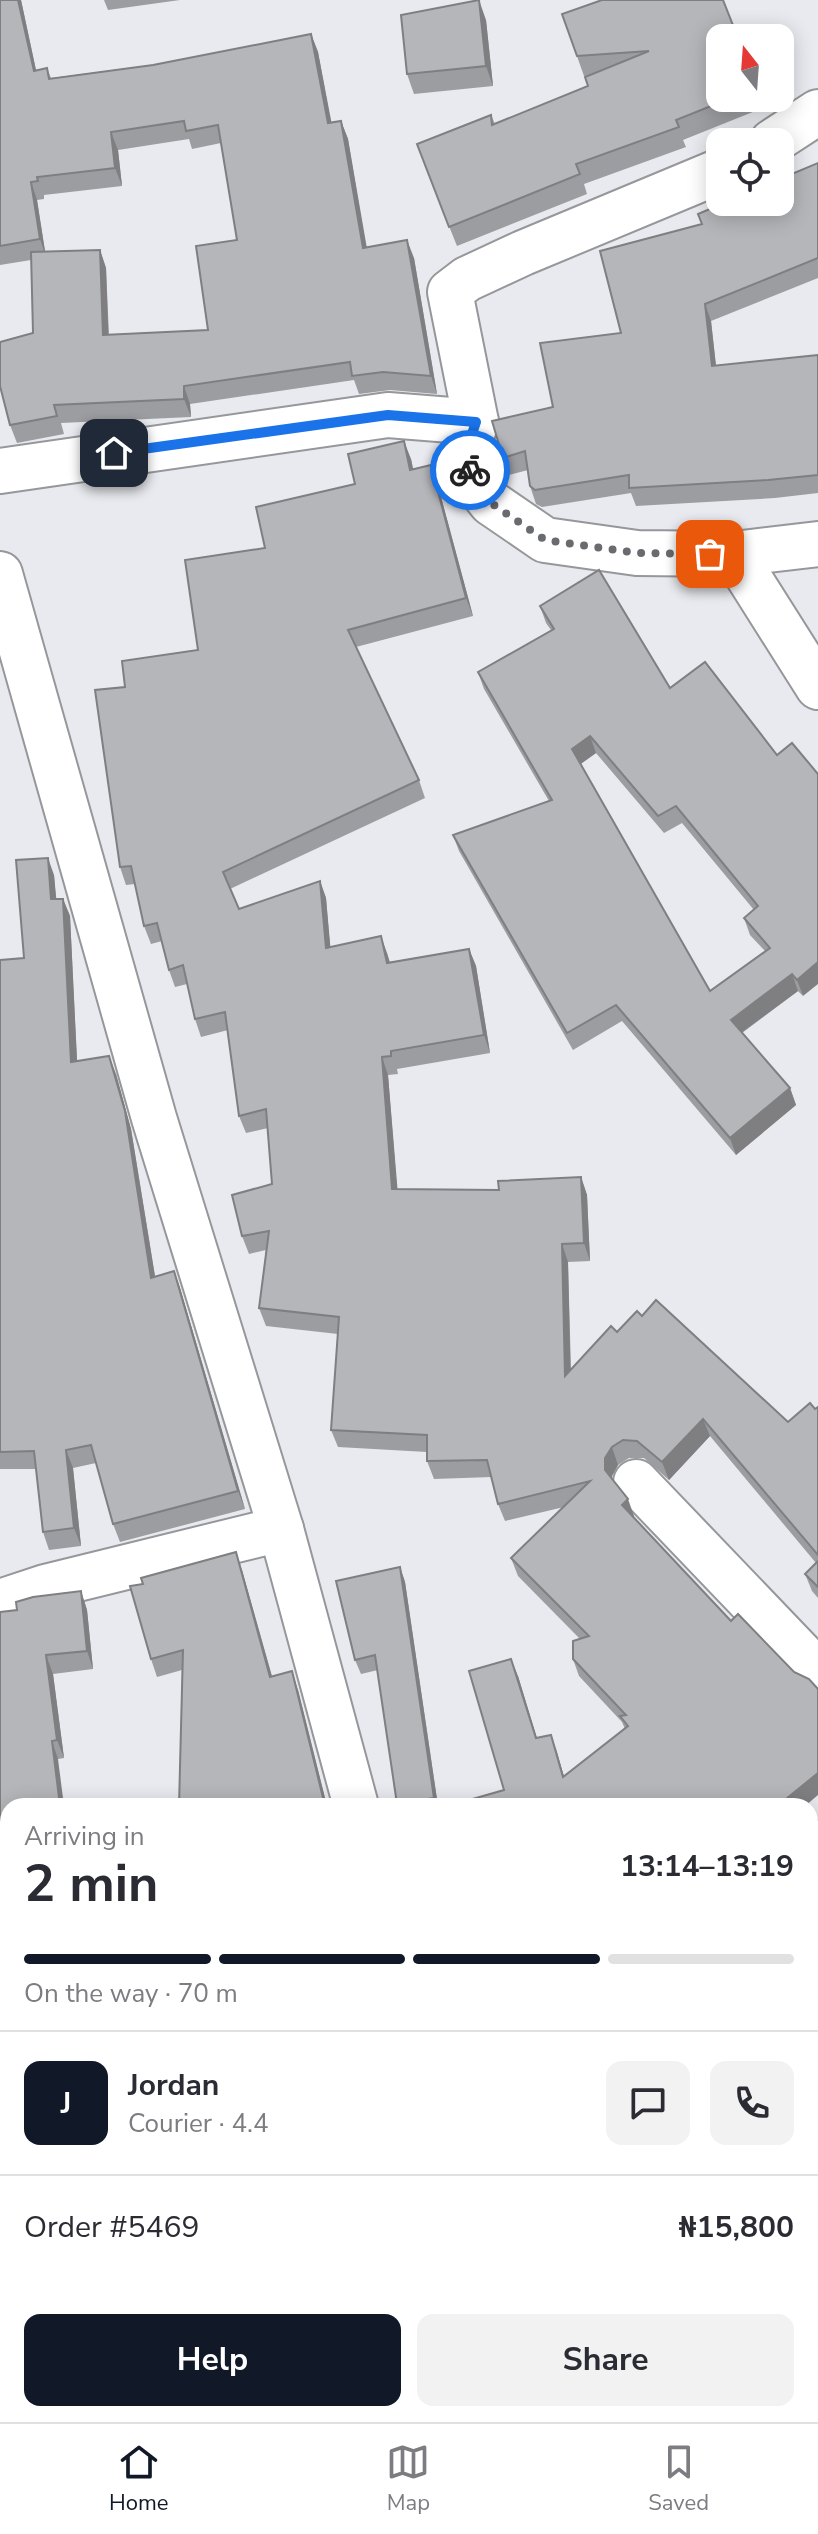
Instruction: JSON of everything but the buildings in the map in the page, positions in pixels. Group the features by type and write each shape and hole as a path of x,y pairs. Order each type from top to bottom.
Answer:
{"street":[{"path":"793,128 818,112"},
{"path":"706,177 523,253 467,279 450,292 476,422 465,455 473,480 491,503 545,540 637,553 734,554 818,544"},
{"path":"0,471 388,415 476,422"},
{"path":"734,554 818,687"},
{"path":"0,574 20,708 154,1118 281,1529 354,1798"},
{"path":"636,1482 818,1672"},
{"path":"0,1602 45,1587 281,1529"}],"way so far":[{"path":"470,470 473,480 491,503 545,540 637,553 710,554"}],"route":[{"path":"114,453 388,415 476,422 465,455 470,470"}]}
